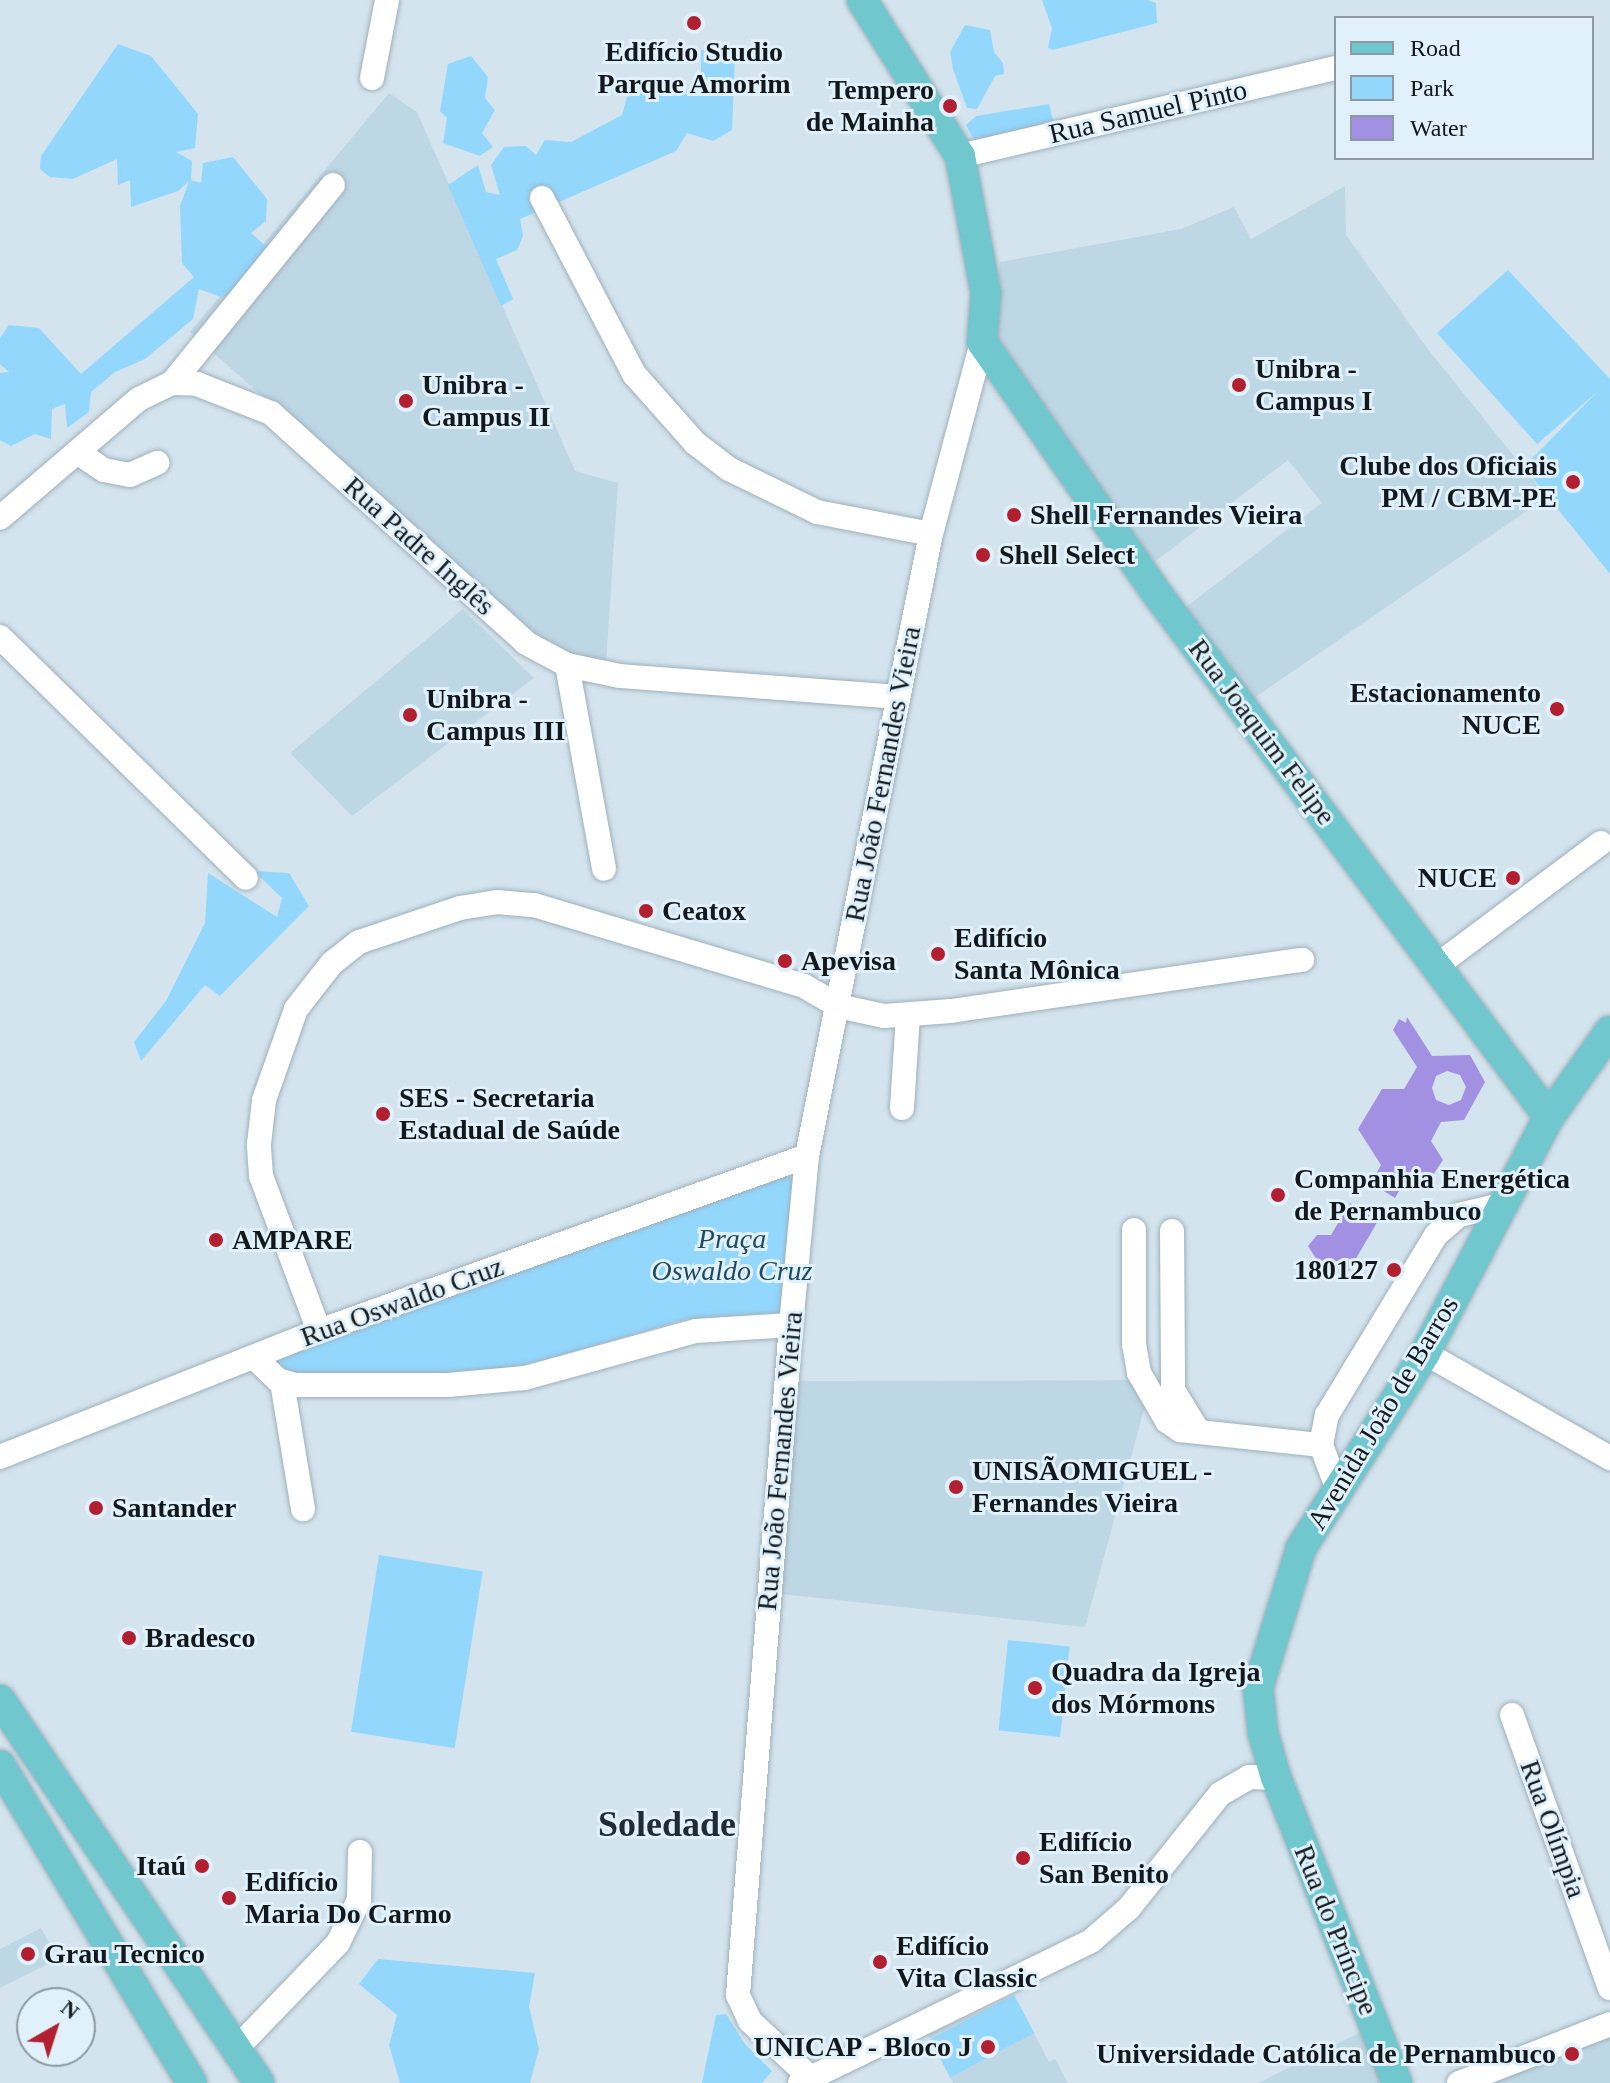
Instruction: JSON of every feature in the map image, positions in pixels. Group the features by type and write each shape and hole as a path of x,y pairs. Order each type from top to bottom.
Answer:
{"main road":[{"name":"Rua João Fernandes Vieira","path":"862,0 960,156 986,293 982,342"},
{"name":"Rua Joaquim Felipe","path":"982,342 1155,591 1439,964 1549,1117"},
{"name":"Avenida João de Barros","path":"1276,1778 1260,1722 1258,1688 1301,1548 1425,1353 1549,1117 1610,1031"},
{"path":"0,1700 259,2083"},
{"path":"0,1765 192,2083"},
{"name":"Rua do Príncipe","path":"1276,1778 1397,2083"}],"street":[{"path":"372,78 387,0"},
{"name":"Rua Samuel Pinto","path":"960,156 1334,68"},
{"path":"0,518 139,399 172,383 333,185"},
{"path":"542,198 634,374 695,443 729,469 817,512 931,534"},
{"name":"Rua João Fernandes Vieira","path":"809,2081 750,2021 738,1980 807,1156 931,534 982,342"},
{"name":"Rua Padre Inglês","path":"172,383 226,392 271,413 526,643 567,665 620,676 897,697"},
{"path":"77,452 104,470 130,475 157,463"},
{"path":"0,637 246,878"},
{"path":"567,665 604,869"},
{"path":"1439,964 1601,843"},
{"path":"319,1331 261,1176 259,1144 264,1100 296,1009 332,963 359,942 460,908 497,902 534,905 804,986 838,1006 908,1015 1302,960"},
{"path":"902,1108 908,1015"},
{"name":"Rua Oswaldo Cruz","path":"0,1457 319,1331 807,1156"},
{"path":"1337,1487 1321,1445 1327,1415 1436,1235 1459,1215 1501,1205"},
{"path":"1134,1230 1134,1344 1139,1373 1167,1421 1180,1430 1321,1445"},
{"path":"1172,1231 1173,1390 1198,1431"},
{"path":"282,1382 448,1385 525,1378 696,1331 791,1325"},
{"path":"1425,1353 1610,1458"},
{"path":"255,1358 282,1382 303,1509"},
{"name":"Rua Olímpia","path":"1512,1715 1610,1988"},
{"path":"809,2081 1091,1941 1129,1908 1220,1794 1249,1777 1276,1778"},
{"path":"236,2049 338,1943 359,1900 360,1852"},
{"path":"1459,2083 1610,2024"}],"shaded area":[{"name":"Unibra - Campus II","path":"389,93 417,112 575,471 618,483 606,664 569,658 522,627 190,332"},
{"name":"Unibra - Campus I","path":"1345,186 1346,235 1427,348 1547,497 1254,698 1186,607 1322,503 1288,460 1153,563 1000,359 995,331 1000,262 1181,229 1234,207 1251,239"},
{"name":"Unibra - Campus III","path":"463,609 534,678 352,816 290,753"},
{"name":"UNISÃOMIGUEL - Fernandes Vieira","path":"1152,1380 1085,1627 782,1594 799,1381"},
{"name":"Grau Tecnico","path":"41,1928 58,1959 0,1988 0,1949"},
{"name":"UNICAP - Bloco J","path":"1014,1995 1049,2062 1055,2059 1068,2083 953,2083 928,2035"},
{"name":"Universidade Católica de Pernambuco","path":"1610,2024 1610,2083 1458,2083"},
{"path":"1361,2032 1383,2083 1258,2083"}],"green space":[{"path":"1042,0 1147,0 1156,3 1157,23 1053,50 1048,48 1052,28"},
{"path":"965,25 990,30 994,52 1003,63 1004,74 995,76 977,109 967,108 950,52"},
{"path":"118,44 151,56 198,114 195,148 176,152 192,161 191,180 201,183 203,163 233,157 267,199 266,221 251,233 268,248 234,293 221,297 199,289 193,319 145,359 115,372 91,392 89,412 67,428 65,404 52,409 51,439 35,434 11,446 0,440 0,373 9,372 0,364 0,338 9,325 39,328 81,374 194,277 182,263 180,206 189,181 178,191 131,207 130,180 118,185 117,159 73,179 50,177 40,169 41,156"},
{"path":"728,49 735,56 732,130 713,141 687,133 676,151 520,219 523,236 517,250 496,259 513,299 501,306 448,185 478,165 486,192 500,195 491,165 504,147 526,146 536,155 545,140 571,142 622,115 627,97 666,83 688,90 701,82 701,50"},
{"path":"471,56 488,77 485,98 495,110 482,133 493,147 480,156 443,143 447,118 440,111 448,64"},
{"path":"1049,104 1054,124 977,146 966,125 976,116"},
{"path":"1508,270 1610,379 1610,574 1524,467 1597,392 1537,444 1437,333"},
{"path":"254,871 289,873 309,906 220,996 205,985 141,1061 134,1042 166,1001 205,923 208,873 277,917 282,898"},
{"name":"Praça Oswaldo Cruz","path":"784,1174 795,1180 786,1310 779,1313 687,1319 527,1365 468,1373 291,1380 273,1360"},
{"path":"379,1555 483,1571 455,1748 351,1732"},
{"name":"Quadra da Igreja dos Mórmons","path":"1008,1640 1070,1646 1060,1737 998,1731"},
{"path":"378,1959 535,1973 529,2007 539,2049 530,2083 400,2083 389,2045 397,2015 359,1984"},
{"path":"1014,1995 1034,2033 950,2078 930,2040"},
{"path":"726,2014 745,2044 772,2071 762,2083 702,2083 716,2015"}],"water":[{"path":"1407,1017 1432,1056 1470,1055 1485,1082 1464,1120 1441,1122 1431,1141 1443,1160 1431,1178 1405,1181 1395,1198 1371,1183 1381,1165 1358,1129 1382,1089 1404,1089 1417,1067 1393,1030 1399,1019 1406,1023","holes":["1447,1071 1460,1075 1466,1087 1461,1100 1449,1105 1436,1100 1432,1088 1436,1076"]},
{"path":"1350,1203 1378,1221 1348,1272 1326,1274 1308,1246 1317,1235 1331,1235"}],"place":[{"name":"Edifício Studio Parque Amorim","path":"694,23"},
{"name":"Tempero de Mainha","path":"950,106"},
{"name":"Unibra - Campus I","path":"1239,385"},
{"name":"Unibra - Campus II","path":"406,401"},
{"name":"Clube dos Oficiais PM / CBM-PE","path":"1573,482"},
{"name":"Shell Fernandes Vieira","path":"1014,515"},
{"name":"Shell Select","path":"983,555"},
{"name":"Estacionamento NUCE","path":"1557,709"},
{"name":"Unibra - Campus III","path":"410,715"},
{"name":"NUCE","path":"1513,878"},
{"name":"Ceatox","path":"646,911"},
{"name":"Edifício Santa Mônica","path":"938,954"},
{"name":"Apevisa","path":"785,961"},
{"name":"SES - Secretaria Estadual de Saúde","path":"383,1114"},
{"name":"Companhia Energética de Pernambuco","path":"1278,1195"},
{"name":"AMPARE","path":"216,1240"},
{"name":"180127","path":"1394,1270"},
{"name":"UNISÃOMIGUEL - Fernandes Vieira","path":"956,1487"},
{"name":"Santander","path":"96,1508"},
{"name":"Bradesco","path":"129,1638"},
{"name":"Quadra da Igreja dos Mórmons","path":"1035,1688"},
{"name":"Edifício San Benito","path":"1023,1858"},
{"name":"Itaú","path":"202,1866"},
{"name":"Edifício Maria Do Carmo","path":"229,1898"},
{"name":"Grau Tecnico","path":"28,1954"},
{"name":"Edifício Vita Classic","path":"880,1962"},
{"name":"UNICAP - Bloco J","path":"988,2047"},
{"name":"Universidade Católica de Pernambuco","path":"1572,2054"}],"district":[{"name":"Soledade","path":"667,1825"}]}
